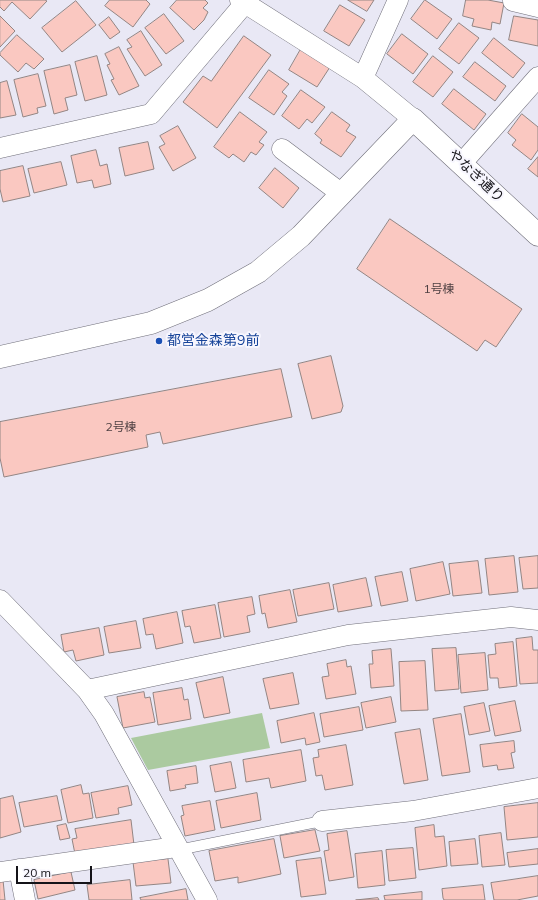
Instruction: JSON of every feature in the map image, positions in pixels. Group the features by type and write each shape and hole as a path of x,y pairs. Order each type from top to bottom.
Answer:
{"street":[{"path":"363,78 398,0"},
{"path":"513,1 538,7"},
{"path":"0,148 151,114 242,2 363,78 413,119 301,236 258,272 208,300 151,323 0,357"},
{"path":"462,163 534,89"},
{"name":"やなぎ通り","path":"413,119 536,228"},
{"path":"282,149 342,194"},
{"path":"0,600 87,690 104,714 177,849 207,900"},
{"path":"87,690 348,635 511,617 538,620"},
{"path":"322,821 413,811 538,788"},
{"path":"25,900 10,870 177,849"}],"lane":[{"path":"177,849 322,821"}],"green space":[{"path":"262,713 270,748 148,770 131,738"}],"building":[{"path":"0,0 47,1 30,19 12,2 4,11 0,7"},
{"path":"110,0 146,0 150,4 133,27 105,6"},
{"path":"177,0 205,0 208,3 203,8 208,12 204,20 194,30 170,8"},
{"path":"348,0 374,0 367,11"},
{"path":"425,0 452,19 437,39 411,19"},
{"path":"466,0 488,0 504,3 500,24 492,22 491,30 472,26 474,19 463,16"},
{"path":"76,1 96,25 62,52 42,28"},
{"path":"340,5 365,20 349,46 324,31"},
{"path":"164,14 184,41 166,54 145,28"},
{"path":"0,16 15,31 0,47"},
{"path":"514,16 538,20 538,46 509,40"},
{"path":"109,17 120,32 110,39 99,25"},
{"path":"459,23 479,38 459,64 439,49"},
{"path":"141,31 162,65 145,76 127,49 132,47 127,40"},
{"path":"402,34 428,54 413,74 387,54"},
{"path":"17,35 44,59 34,69 26,63 18,72 0,55 0,53"},
{"path":"244,36 271,55 217,128 183,102 203,76 211,81"},
{"path":"494,38 525,63 513,78 482,53"},
{"path":"119,47 139,86 119,95 111,80 114,79 107,65 110,64 105,54"},
{"path":"301,49 330,67 317,87 289,70"},
{"path":"97,56 107,95 85,101 75,62"},
{"path":"433,56 453,72 433,97 413,82"},
{"path":"475,62 506,86 495,101 463,77"},
{"path":"70,65 77,95 65,98 68,110 54,114 44,71"},
{"path":"269,70 289,84 282,92 287,96 274,115 249,98"},
{"path":"38,74 46,106 37,108 38,113 23,117 14,80"},
{"path":"7,81 16,115 0,118 0,83"},
{"path":"454,89 486,114 474,130 442,104"},
{"path":"301,90 325,107 312,123 307,119 299,129 282,116"},
{"path":"240,112 267,132 259,142 264,145 256,155 251,152 244,162 233,154 229,158 214,147"},
{"path":"332,112 350,125 346,131 356,137 341,157 320,143 322,140 315,134"},
{"path":"522,114 538,127 538,150 531,160 512,145 516,140 508,133"},
{"path":"178,126 196,158 173,171 159,147 165,144 160,136"},
{"path":"148,142 154,169 125,176 119,148"},
{"path":"96,150 100,166 107,164 111,184 94,188 92,180 77,183 71,156"},
{"path":"538,157 538,177 528,169"},
{"path":"61,162 67,185 34,193 28,169"},
{"path":"23,166 30,196 3,202 0,189 0,171"},
{"path":"275,168 299,188 283,208 259,188"},
{"path":"390,219 522,309 496,347 485,340 477,351 357,269"},
{"path":"331,356 343,406 341,412 312,419 298,364"},
{"path":"281,369 292,417 163,444 160,432 146,435 148,447 4,477 0,458 0,422"},
{"path":"514,556 518,592 489,595 485,559"},
{"path":"538,556 538,588 523,589 519,558"},
{"path":"478,561 482,593 453,596 449,564"},
{"path":"443,562 450,594 416,601 410,569"},
{"path":"402,572 408,601 381,606 375,577"},
{"path":"366,578 372,606 338,612 333,585"},
{"path":"329,583 334,609 298,616 293,590"},
{"path":"290,590 297,622 268,628 265,613 262,614 259,596"},
{"path":"252,597 255,614 247,616 250,632 224,637 218,603"},
{"path":"215,605 221,638 194,643 190,626 185,627 182,611"},
{"path":"177,612 183,643 156,649 153,634 146,635 143,619"},
{"path":"136,621 141,648 109,653 104,627"},
{"path":"99,628 104,655 76,661 73,650 64,652 61,635"},
{"path":"532,637 533,650 538,650 538,683 520,684 516,639"},
{"path":"513,642 517,686 499,688 498,678 490,678 488,655 496,654 495,644"},
{"path":"456,648 459,689 435,691 432,649"},
{"path":"391,649 394,686 371,688 369,664 373,664 372,651"},
{"path":"485,653 488,690 461,693 458,655"},
{"path":"346,660 347,667 351,666 356,694 326,699 322,677 329,676 327,664"},
{"path":"425,661 428,710 401,711 399,662"},
{"path":"293,673 299,704 270,709 263,679"},
{"path":"223,677 230,713 204,718 196,683"},
{"path":"182,688 184,700 188,699 191,719 158,725 153,693"},
{"path":"144,692 145,698 150,697 155,722 123,728 117,697"},
{"path":"391,697 396,722 366,728 361,703"},
{"path":"515,701 521,731 495,736 489,706"},
{"path":"484,703 490,731 469,735 464,707"},
{"path":"359,707 363,730 324,737 320,714"},
{"path":"314,713 320,742 306,745 305,738 281,743 277,721"},
{"path":"461,714 470,772 442,776 433,719"},
{"path":"420,729 428,780 404,784 395,733"},
{"path":"514,741 515,752 511,753 514,768 498,770 497,765 483,767 480,745"},
{"path":"346,745 353,785 325,790 322,775 316,776 313,758 319,757 318,750"},
{"path":"301,750 306,781 271,788 269,778 246,782 243,760"},
{"path":"231,762 236,788 215,792 210,766"},
{"path":"196,766 198,783 185,785 186,788 170,791 167,771"},
{"path":"81,785 83,794 89,793 93,818 68,823 61,790"},
{"path":"128,786 132,805 118,808 119,814 96,818 91,793"},
{"path":"257,793 261,820 221,828 216,801"},
{"path":"13,796 21,832 0,838 0,799"},
{"path":"57,796 62,820 24,827 19,803"},
{"path":"210,801 215,830 185,836 181,816 184,815 182,806"},
{"path":"538,803 538,837 507,840 504,807"},
{"path":"131,820 134,845 75,854 72,839 77,838 75,829"},
{"path":"66,824 70,838 60,840 57,826"},
{"path":"434,825 435,837 444,836 447,866 419,870 415,828"},
{"path":"315,830 320,851 284,858 280,836"},
{"path":"347,831 354,877 329,881 324,851 329,850 327,834"},
{"path":"501,833 505,865 482,867 479,836"},
{"path":"274,839 281,874 238,883 238,877 215,881 209,851"},
{"path":"475,839 478,864 451,866 449,842"},
{"path":"413,848 416,878 389,881 386,850"},
{"path":"538,849 538,864 509,867 507,853"},
{"path":"382,851 385,885 358,888 355,854"},
{"path":"321,858 326,894 301,897 296,861"},
{"path":"168,859 171,883 136,886 133,862"},
{"path":"71,872 75,890 38,899 34,880"},
{"path":"538,876 538,896 517,900 494,900 491,883"},
{"path":"0,880 3,880 5,900 0,900"},
{"path":"130,880 132,900 89,900 87,885"},
{"path":"483,885 485,900 444,900 443,898 442,889"},
{"path":"186,889 188,900 141,900 140,898"},
{"path":"422,892 422,900 385,900 384,896"},
{"path":"378,898 379,900 356,900"}],"place":[{"name":"都営金森第9前","path":"159,341"}]}
